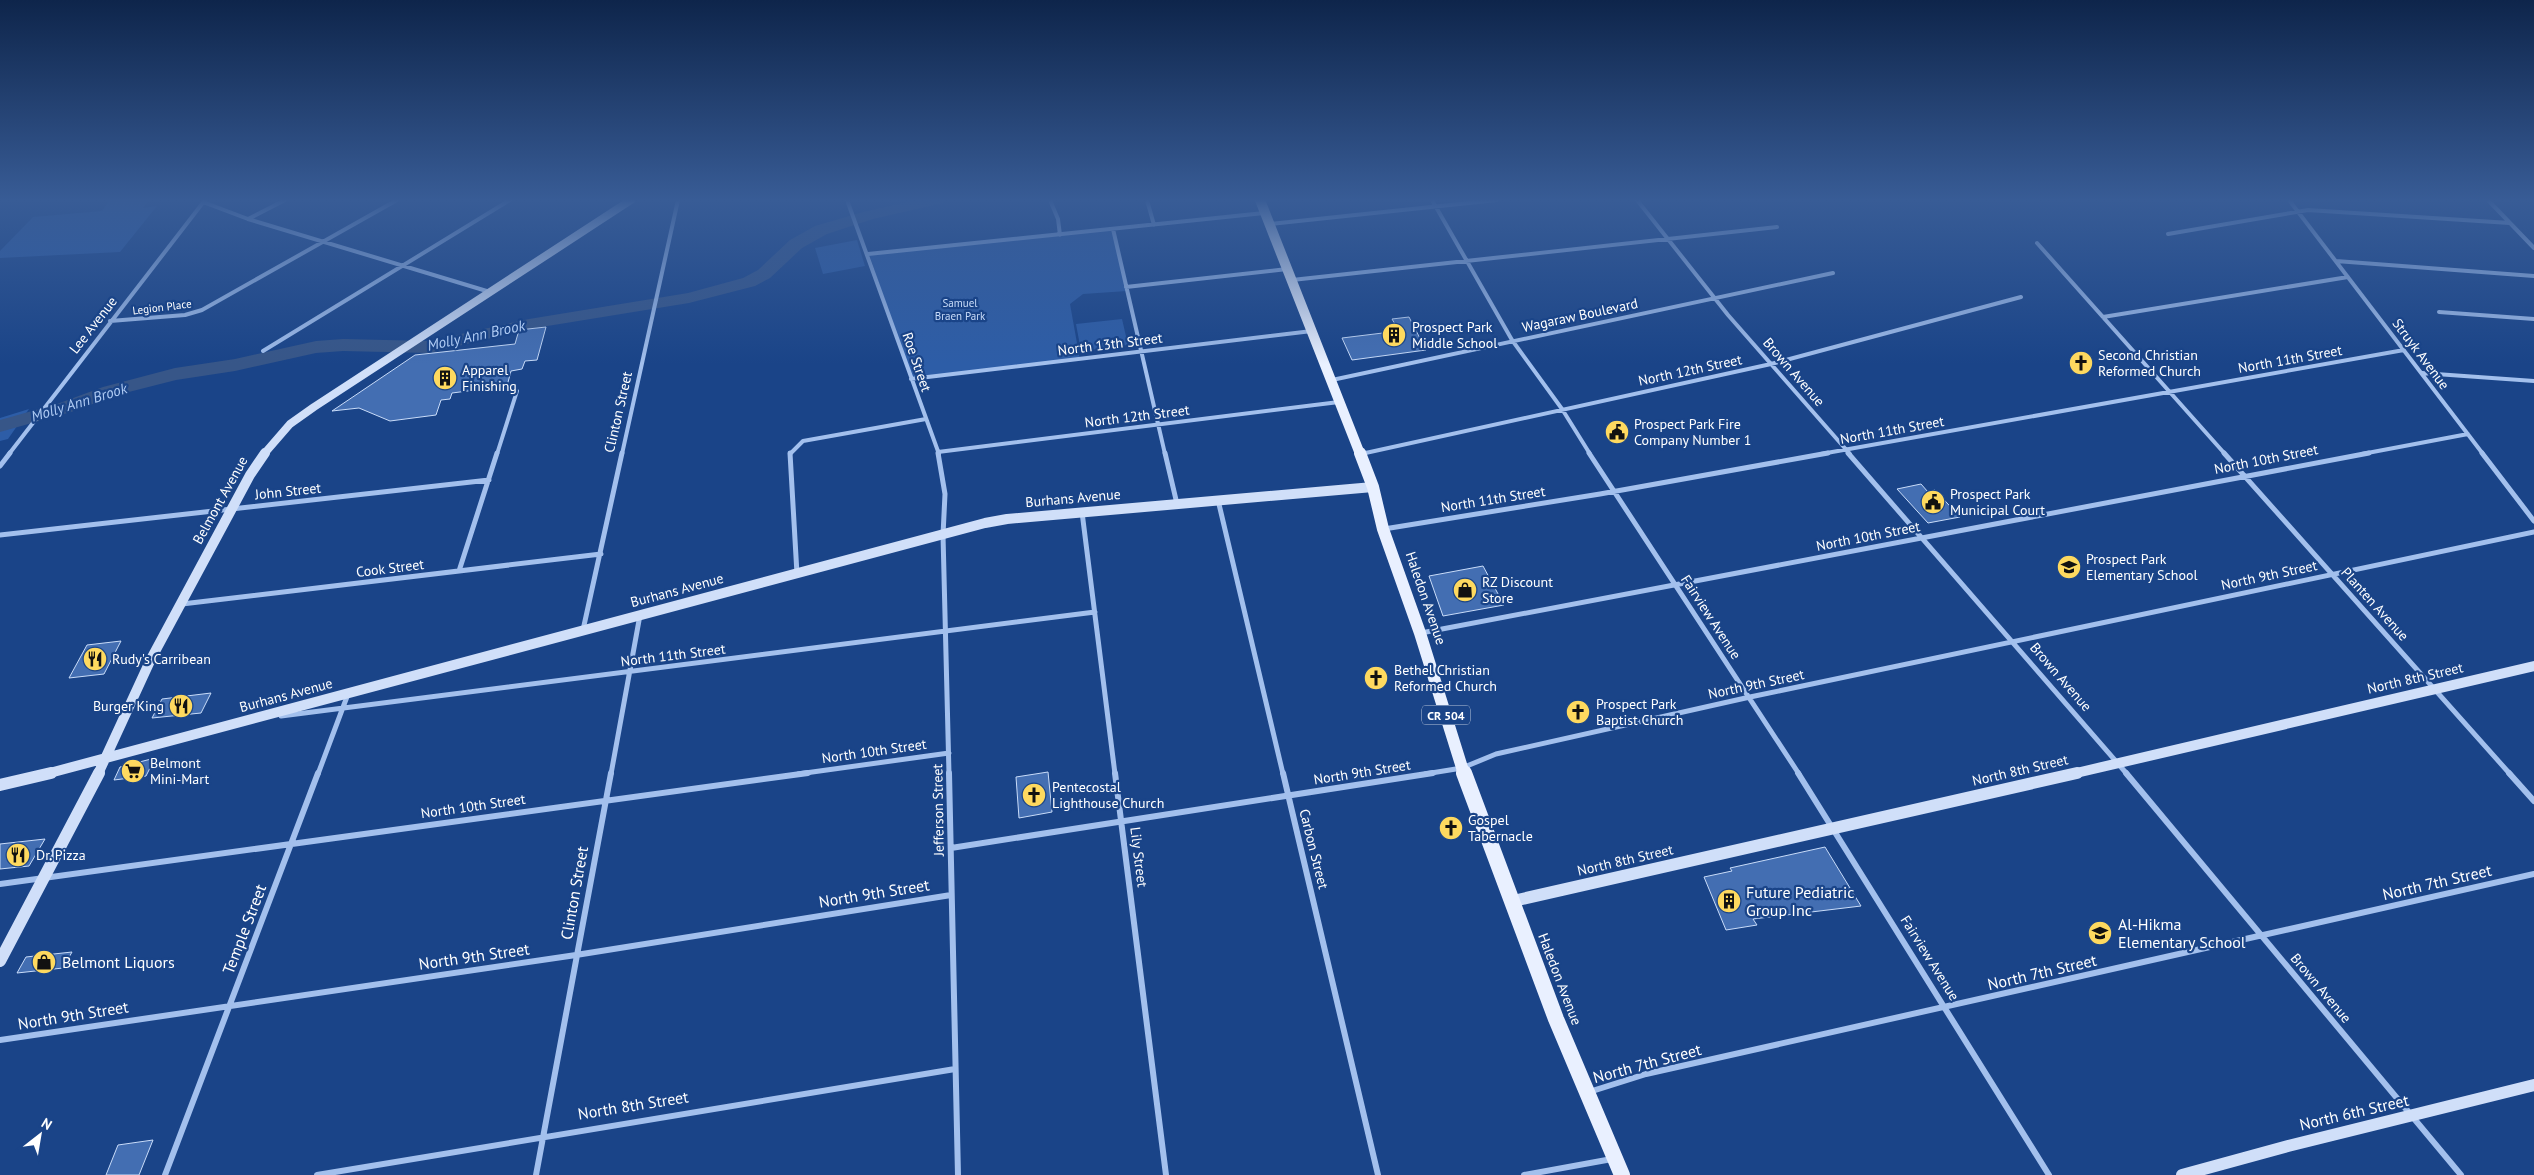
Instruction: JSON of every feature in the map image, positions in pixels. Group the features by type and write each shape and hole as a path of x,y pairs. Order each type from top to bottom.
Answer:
{"main road":[{"name":"Haledon Avenue","path":"1282,255 1373,487 1383,529 1420,633 1462,768 1586,1093 1622,1175"}],"street":[{"name":"Lee Avenue","path":"0,466 162,255"},
{"name":"Legion Place","path":"110,321 185,315 202,310 301,255"},
{"path":"366,255 490,292"},
{"path":"263,351 420,255"},
{"name":"Belmont Avenue","path":"0,961 106,759 151,659 260,459 290,424 547,255"},
{"name":"Clinton Street","path":"583,631 665,255"},
{"name":"Roe Street","path":"868,255 938,452 947,522 943,535"},
{"path":"1119,255 1177,504"},
{"name":"Fairview Avenue","path":"1464,255 1512,340 1562,408 1614,491 1835,829 2049,1175"},
{"path":"1292,280 1523,255"},
{"name":"Brown Avenue","path":"1679,255 1713,298 2118,763 2461,1175"},
{"name":"Planten Avenue","path":"2047,255 2534,802"},
{"name":"Struyk Avenue","path":"2331,255 2534,521"},
{"path":"2336,261 2534,276"},
{"path":"1126,287 1288,269"},
{"name":"Wagaraw Boulevard","path":"1332,380 1512,340 1833,273"},
{"path":"2103,318 2348,278"},
{"name":"North 12th Street","path":"1360,454 1562,408 1771,364 2021,297"},
{"path":"2439,312 2534,319"},
{"name":"North 13th Street","path":"911,378 1312,331"},
{"name":"North 11th Street","path":"1383,529 1614,491 2404,350"},
{"path":"2422,373 2534,381"},
{"path":"459,571 517,391"},
{"name":"North 12th Street","path":"938,452 1340,402"},
{"path":"798,574 790,452 792,447 803,441 926,419"},
{"name":"North 10th Street","path":"1420,633 1676,586 2468,434"},
{"name":"John Street","path":"0,535 489,480"},
{"name":"Burhans Avenue","path":"0,785 106,759 1007,519 1373,487"},
{"name":"Carbon Street","path":"1218,500 1378,1175"},
{"name":"Lily Street","path":"1082,512 1166,1175"},
{"name":"North 9th Street","path":"951,848 1288,797 1462,768 1496,754 1750,697 2534,532"},
{"name":"Jefferson Street","path":"943,535 950,753 951,895 958,1175"},
{"name":"Cook Street","path":"181,604 601,554"},
{"name":"North 11th Street","path":"253,719 1095,612"},
{"name":"Clinton Street","path":"536,1175 604,800 640,616"},
{"name":"North 8th Street","path":"1513,901 1835,829 2534,666"},
{"name":"Temple Street","path":"165,1175 348,693"},
{"name":"North 10th Street","path":"0,884 950,753"},
{"name":"North 7th Street","path":"1586,1093 1646,1074 1946,1008 2534,874"},
{"name":"North 9th Street","path":"0,1040 230,1004 576,955 951,895"},
{"name":"North 8th Street","path":"317,1175 955,1069"},
{"name":"North 6th Street","path":"2182,1175 2288,1146 2534,1085"},
{"path":"1524,1175 1615,1158"}],"green space":[{"path":"0,255 63,255 0,258"},
{"path":"817,255 862,255 865,266 823,274"},
{"name":"Samuel Braen Park","path":"869,255 1119,255 1127,291 1083,294 1070,304 1080,360 912,380"},
{"path":"1122,319 1128,345 1081,351 1076,324"},
{"path":"29,409 8,439 0,441 0,418"}],"building":[{"name":"Prospect Park Middle School","path":"1409,317 1426,350 1352,360 1342,338 1399,331 1392,319"},
{"name":"Apparel Finishing","path":"546,327 537,360 525,361 522,369 511,371 507,386 452,393 450,399 441,400 436,415 390,421 359,408 332,411 415,355 515,344 519,330"},
{"path":"1921,484 1928,492 1935,490 1960,517 1928,523 1897,489"},
{"name":"RZ Discount Store","path":"1483,566 1504,605 1443,616 1429,576"},
{"name":"Rudy's Carribean","path":"121,641 104,674 69,678 87,645"},
{"name":"Burger King","path":"211,693 201,713 152,718 162,699"},
{"name":"Belmont Mini-Mart","path":"155,758 146,776 114,780 120,767"},
{"name":"Pentecostal Lighthouse Church","path":"1048,772 1052,812 1019,818 1016,777"},
{"name":"Dr. Pizza","path":"45,839 29,866 0,869 0,844"},
{"path":"1825,847 1861,906 1753,919 1757,925 1726,930 1704,877 1732,871 1730,868"},
{"name":"Belmont Liquors","path":"72,952 63,968 17,973 26,957"},
{"path":"153,1140 139,1175 106,1175 118,1145"}],"waterway":[{"name":"Molly Ann Brook","path":"0,426 64,408 110,391 175,374 235,365 316,347 343,345 429,347 529,324 689,298 749,282 764,274 784,255"}],"place":[{"name":"Prospect Park Middle School","path":"1394,335"},
{"name":"Second Christian Reformed Church","path":"2081,363"},
{"name":"Apparel Finishing","path":"445,378"},
{"name":"Prospect Park Fire Company Number 1","path":"1617,432"},
{"name":"Prospect Park Municipal Court","path":"1933,502"},
{"name":"Prospect Park Elementary School","path":"2069,567"},
{"name":"RZ Discount Store","path":"1465,590"},
{"name":"Rudy's Carribean","path":"95,659"},
{"name":"Bethel Christian Reformed Church","path":"1376,678"},
{"name":"Burger King","path":"181,706"},
{"name":"Prospect Park Baptist Church","path":"1578,712"},
{"name":"Belmont Mini-Mart","path":"133,771"},
{"name":"Pentecostal Lighthouse Church","path":"1034,795"},
{"name":"Gospel Tabernacle","path":"1451,828"},
{"name":"Dr. Pizza","path":"18,855"},
{"name":"Future Pediatric Group Inc","path":"1729,901"},
{"name":"Al-Hikma Elementary School","path":"2100,933"},
{"name":"Belmont Liquors","path":"44,962"}]}
